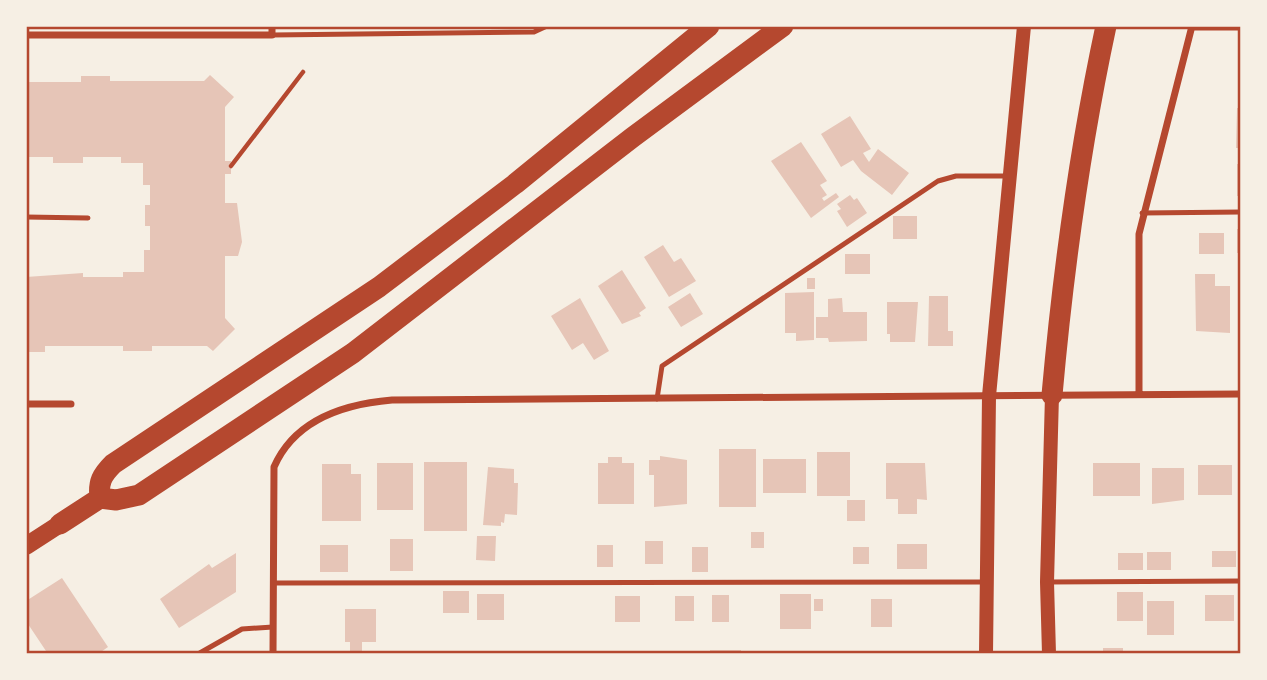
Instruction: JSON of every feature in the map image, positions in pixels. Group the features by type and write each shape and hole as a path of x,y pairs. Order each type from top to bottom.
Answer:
{"highway":[{"path":"100,498 99,486 103,473 113,464 379,287 516,184 709,26"},
{"path":"60,524 100,498 127,499 139,495 353,353 633,137 783,26"},
{"path":"1052,395 1057,333 1096,74 1106,26"}],"main road":[{"path":"986,654 989,396 1024,26"},
{"path":"1049,654 1047,582 1052,395"},
{"path":"26,546 60,524"}],"street":[{"path":"1139,394 1139,234 1142,213 1193,27 1241,27"},
{"path":"26,35 272,31"},
{"path":"273,654 272,484 279,456 304,429 338,409 359,403 392,400 1241,394"},
{"path":"26,404 71,404"}],"lane":[{"path":"272,31 466,29 534,32 547,26"},
{"path":"657,400 662,366 938,181 956,176 1011,176"},
{"path":"1142,213 1241,212"},
{"path":"26,217 88,218"},
{"path":"1047,582 1241,581"},
{"path":"274,583 987,582"},
{"path":"198,654 242,629 273,626"}],"path":[{"path":"231,166 303,72"}],"building":[{"path":"210,75 234,97 225,107 225,161 231,161 231,174 225,174 225,203 237,203 242,242 238,256 225,256 225,318 235,329 213,351 207,346 152,346 152,351 123,351 123,346 45,346 45,352 26,352 26,277 83,273 83,277 123,277 123,272 144,272 144,250 150,250 150,226 145,226 145,205 150,205 150,185 143,185 143,163 121,163 121,157 83,157 83,163 53,163 53,157 26,157 26,82 81,82 81,76 110,76 110,81 204,81"},
{"path":"1237,108 1241,108 1241,148 1236,148"},
{"path":"850,116 871,149 863,153 869,162 878,149 909,173 892,195 861,171 853,160 841,167 821,134"},
{"path":"801,142 827,181 820,185 827,195 822,198 824,201 836,193 839,197 811,218 771,161"},
{"path":"1237,164 1241,164 1241,196 1237,196"},
{"path":"850,195 854,200 857,198 867,213 847,227 837,211 841,209 837,204"},
{"path":"893,216 917,216 917,239 893,239"},
{"path":"1237,229 1241,229 1241,253 1237,253"},
{"path":"1199,233 1224,233 1224,254 1199,254"},
{"path":"663,245 674,262 681,258 696,281 669,297 644,257"},
{"path":"845,254 870,254 870,274 845,274"},
{"path":"622,270 646,308 639,313 641,316 622,324 598,286"},
{"path":"1195,274 1215,274 1215,286 1230,286 1230,333 1196,331"},
{"path":"807,278 815,278 815,289 807,289"},
{"path":"814,292 814,340 796,341 796,333 785,333 785,293"},
{"path":"690,293 703,314 681,327 668,307"},
{"path":"929,296 948,296 948,331 953,331 953,346 928,346"},
{"path":"580,298 609,351 594,360 583,343 572,350 551,316"},
{"path":"842,298 843,312 867,312 867,341 829,342 828,338 816,338 816,317 828,317 828,299"},
{"path":"887,302 918,302 915,342 890,342 890,334 887,334"},
{"path":"719,449 756,449 756,507 719,507"},
{"path":"817,452 850,452 850,496 817,496"},
{"path":"660,456 687,460 687,504 654,507 654,475 649,475 649,460 660,460"},
{"path":"608,457 622,457 622,463 634,463 634,504 598,504 598,463 608,463"},
{"path":"763,459 806,459 806,493 763,493"},
{"path":"424,462 467,462 467,531 424,531"},
{"path":"377,463 413,463 413,510 377,510"},
{"path":"886,463 925,463 927,500 917,499 917,514 898,514 898,499 886,499"},
{"path":"1093,463 1140,463 1140,496 1093,496"},
{"path":"322,464 351,464 351,474 361,474 361,521 322,521"},
{"path":"1198,465 1232,465 1232,495 1198,495"},
{"path":"488,467 514,469 514,483 518,483 517,515 505,514 501,526 483,525"},
{"path":"1152,468 1184,468 1184,500 1152,504"},
{"path":"847,500 865,500 865,521 847,521"},
{"path":"751,532 764,532 764,548 751,548"},
{"path":"477,536 496,536 495,561 476,560"},
{"path":"390,539 413,539 413,571 390,571"},
{"path":"645,541 663,541 663,564 645,564"},
{"path":"897,544 927,544 927,569 897,569"},
{"path":"320,545 348,545 348,572 320,572"},
{"path":"597,545 613,545 613,567 597,567"},
{"path":"692,547 708,547 708,572 692,572"},
{"path":"853,547 869,547 869,564 853,564"},
{"path":"1212,551 1236,551 1236,567 1212,567"},
{"path":"1147,552 1171,552 1171,570 1147,570"},
{"path":"236,553 236,592 179,628 160,599 209,564 212,568"},
{"path":"1118,553 1143,553 1143,570 1118,570"},
{"path":"62,578 108,647 98,654 48,654 26,621 26,601"},
{"path":"443,591 469,591 469,613 443,613"},
{"path":"1117,592 1143,592 1143,621 1117,621"},
{"path":"477,594 504,594 504,620 477,620"},
{"path":"780,594 811,594 811,629 780,629"},
{"path":"712,595 729,595 729,622 712,622"},
{"path":"1205,595 1234,595 1234,621 1205,621"},
{"path":"615,596 640,596 640,622 615,622"},
{"path":"675,596 694,596 694,621 675,621"},
{"path":"814,599 823,599 823,611 814,611"},
{"path":"871,599 892,599 892,627 871,627"},
{"path":"1147,601 1174,601 1174,635 1147,635"},
{"path":"345,609 376,609 376,642 362,642 362,654 350,654 350,642 345,642"},
{"path":"1103,648 1123,648 1123,654 1103,654"},
{"path":"710,650 741,650 741,654 710,654"}]}
